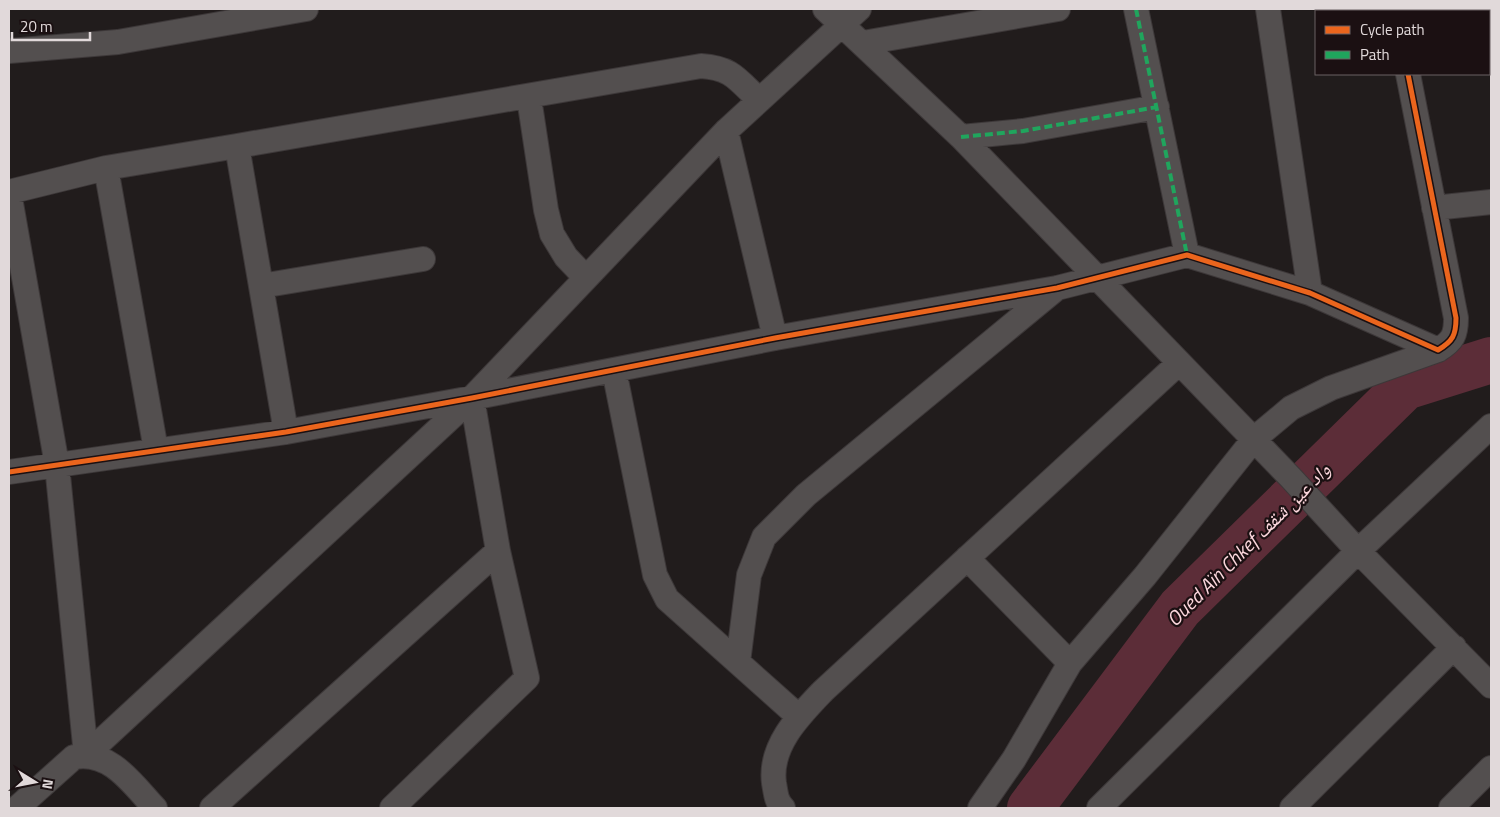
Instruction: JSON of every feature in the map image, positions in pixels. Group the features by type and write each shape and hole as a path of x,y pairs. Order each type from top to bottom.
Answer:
{"street":[{"path":"9,51 118,42 306,9"},
{"path":"86,755 472,398 726,131 759,100 833,17 859,9"},
{"path":"863,43 1058,9"},
{"path":"1136,9 1187,255"},
{"path":"1268,9 1310,292"},
{"path":"833,17 863,43 961,137 1254,439 1357,550 1491,686"},
{"path":"86,755 57,465 9,192 106,168 529,98 701,66 719,67 729,71 759,100"},
{"path":"980,808 1014,759 1070,663 1145,576 1254,439 1291,408 1331,388 1438,350 1452,342 1456,331 1456,318 1408,75"},
{"path":"529,98 546,210 552,234 566,257 586,278"},
{"path":"961,137 1024,130 1157,107"},
{"path":"726,131 776,338"},
{"path":"237,146 286,432"},
{"path":"106,168 156,450"},
{"path":"1434,208 1491,202"},
{"path":"9,472 286,432 472,398 776,338 1057,288 1187,255 1310,292 1438,350"},
{"path":"261,286 423,259"},
{"path":"738,662 749,575 764,537 806,495 1057,288"},
{"path":"783,808 777,802 774,766 777,752 798,716 1180,363"},
{"path":"614,370 656,575 667,599 798,716"},
{"path":"392,808 527,678 498,551 472,398"},
{"path":"1099,808 1357,550 1491,426"},
{"path":"212,808 498,551"},
{"path":"967,558 1070,663"},
{"path":"1292,808 1454,647"},
{"path":"17,808 74,758 86,755 101,758 118,769 155,808"},
{"path":"1451,808 1491,768"}],"waterway":[{"name":"Oued Aïn Chkef واد عين شقف","path":"1030,808 1180,608 1405,387 1491,360"}],"marked path":[{"path":"1136,9 1187,255"},
{"path":"961,137 1023,131 1157,107"}],"cycle path":[{"path":"9,472 286,432 472,398 775,338 1057,288 1187,255 1310,293 1438,350 1453,337 1456,318 1408,75"}]}
